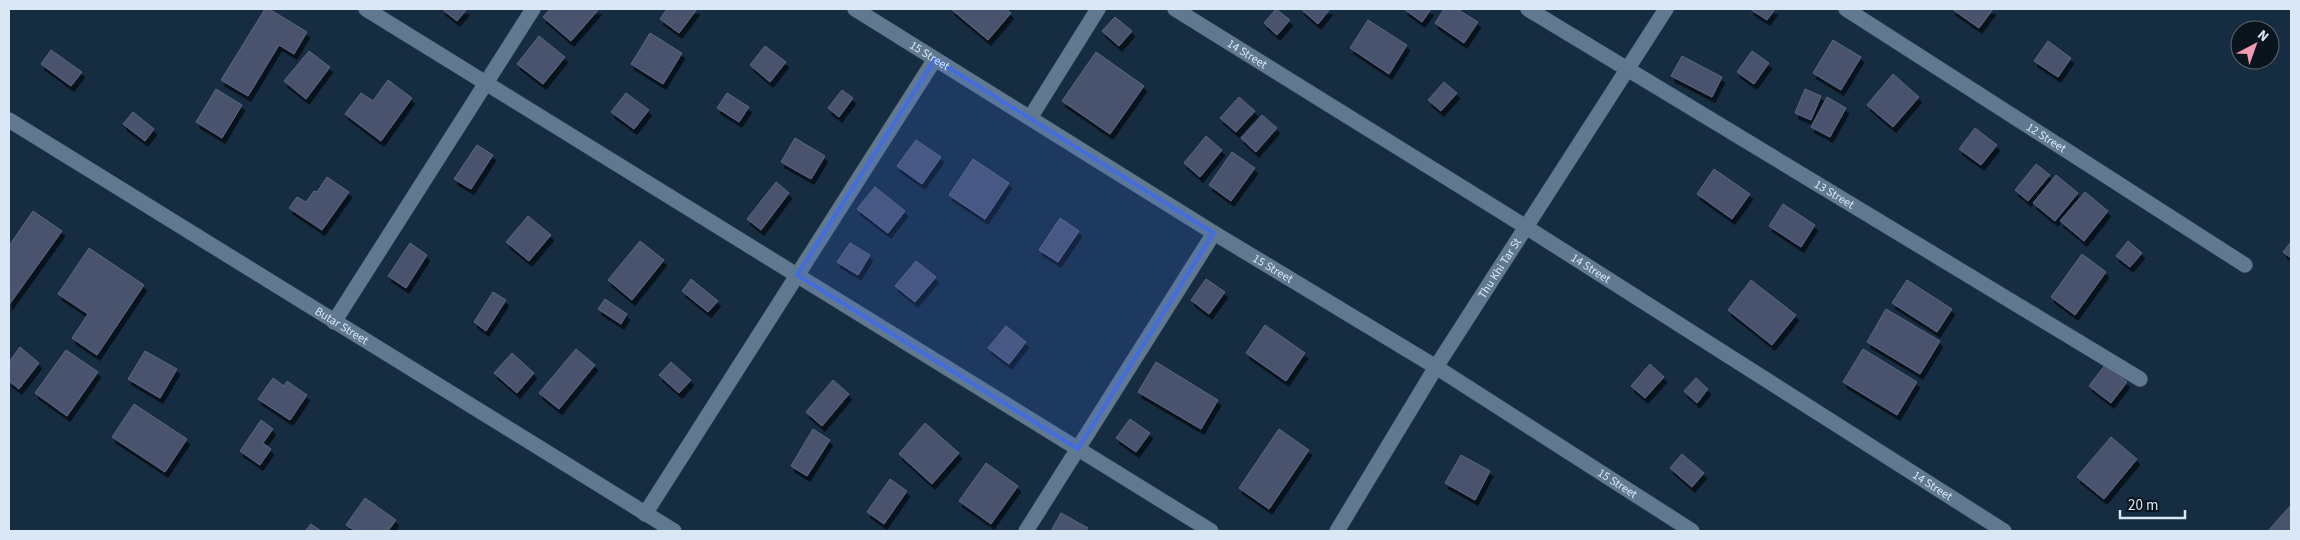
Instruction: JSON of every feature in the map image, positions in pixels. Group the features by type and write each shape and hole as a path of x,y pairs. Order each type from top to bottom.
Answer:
{"street":[{"path":"366,9 1210,531"},
{"path":"334,322 533,9"},
{"name":"15 Street","path":"855,9 1214,233 1436,367 1692,531"},
{"path":"1030,118 1098,9"},
{"name":"14 Street","path":"1175,9 1526,227 2004,531"},
{"name":"13 Street","path":"1528,9 2140,379"},
{"name":"Thu Khi Tar St","path":"1336,531 1436,367 1666,9"},
{"name":"12 Street","path":"1846,9 2245,265"},
{"path":"645,514 935,59"},
{"name":"Butar Street","path":"9,120 674,531"},
{"path":"1026,531 1214,233"}],"highlighted area":[{"path":"935,59 1214,233 1078,449 797,275"}],"building":[{"path":"265,9 269,9 307,32 294,54 279,45 248,96 221,80"},
{"path":"442,9 467,9 457,21"},
{"path":"550,9 599,9 571,41 543,17"},
{"path":"667,9 697,9 679,33 660,19"},
{"path":"951,9 1006,9 1011,13 988,40"},
{"path":"1276,9 1290,20 1277,35 1264,23"},
{"path":"1301,9 1330,9 1318,24"},
{"path":"1404,9 1431,9 1422,22"},
{"path":"1444,9 1457,9 1478,22 1464,43 1435,23"},
{"path":"1750,9 1775,9 1767,20"},
{"path":"1952,9 1993,9 1979,28"},
{"path":"1115,17 1132,31 1119,46 1102,31"},
{"path":"1368,20 1407,45 1389,74 1350,48"},
{"path":"650,33 682,53 663,84 631,64"},
{"path":"539,36 565,57 543,84 517,64"},
{"path":"1833,40 1861,57 1841,90 1813,73"},
{"path":"2048,41 2071,58 2058,77 2034,61"},
{"path":"765,46 786,62 770,82 750,65"},
{"path":"51,50 82,72 71,86 41,64"},
{"path":"309,51 330,67 306,99 284,81"},
{"path":"1752,51 1769,63 1754,84 1737,72"},
{"path":"1096,52 1144,86 1110,134 1062,101"},
{"path":"1682,56 1722,77 1712,97 1671,76"},
{"path":"1893,74 1919,97 1893,127 1867,105"},
{"path":"388,80 412,98 381,141 345,114 361,93 373,101"},
{"path":"1444,82 1457,93 1441,111 1428,100"},
{"path":"216,89 242,105 222,138 196,122"},
{"path":"1805,89 1821,96 1811,120 1795,113"},
{"path":"842,90 853,98 839,117 828,108"},
{"path":"626,93 649,110 634,129 611,112"},
{"path":"727,93 749,107 739,122 717,108"},
{"path":"1239,97 1255,111 1236,132 1220,118"},
{"path":"1827,97 1846,108 1830,137 1811,127"},
{"path":"133,112 154,129 145,141 123,124"},
{"path":"1262,115 1277,128 1256,152 1241,138"},
{"path":"1975,128 1997,145 1981,165 1959,149"},
{"path":"1206,136 1222,150 1200,177 1184,163"},
{"path":"795,138 825,156 811,179 781,162"},
{"path":"916,140 941,157 922,184 897,166"},
{"path":"477,145 493,155 471,189 454,179"},
{"path":"1232,152 1255,168 1231,201 1209,185"},
{"path":"973,159 1009,183 985,219 949,195"},
{"path":"2036,164 2050,175 2028,201 2015,190"},
{"path":"1714,169 1750,194 1732,219 1697,194"},
{"path":"2056,175 2078,193 2055,221 2033,203"},
{"path":"327,177 349,192 322,230 289,208 297,197 306,202 314,191 317,192"},
{"path":"776,182 789,193 761,230 747,219"},
{"path":"875,187 905,211 888,233 857,209"},
{"path":"2085,192 2108,211 2084,241 2060,221"},
{"path":"1783,204 1815,225 1801,247 1769,226"},
{"path":"33,211 62,231 9,305 9,246"},
{"path":"528,216 551,235 529,261 506,242"},
{"path":"1060,218 1079,231 1058,262 1039,250"},
{"path":"640,241 664,260 632,300 608,280"},
{"path":"2128,241 2142,253 2130,267 2116,256"},
{"path":"2291,242 2291,258 2283,252"},
{"path":"410,243 427,255 406,288 388,276"},
{"path":"850,243 870,255 858,275 837,262"},
{"path":"89,248 144,285 97,355 72,338 88,314 58,294"},
{"path":"2082,254 2106,272 2075,315 2051,297"},
{"path":"916,261 936,277 915,302 895,286"},
{"path":"691,279 718,301 708,312 682,291"},
{"path":"1206,279 1225,292 1209,314 1191,300"},
{"path":"1751,280 1796,315 1772,345 1728,310"},
{"path":"1907,280 1952,309 1937,332 1892,303"},
{"path":"493,292 506,300 486,331 474,322"},
{"path":"605,299 627,314 621,324 598,309"},
{"path":"1886,309 1940,341 1920,374 1867,342"},
{"path":"1265,325 1305,353 1286,381 1246,353"},
{"path":"1006,326 1026,342 1009,364 988,348"},
{"path":"20,347 39,363 19,389 9,381 9,362"},
{"path":"576,349 595,365 559,409 539,393"},
{"path":"1863,349 1917,382 1897,415 1843,382"},
{"path":"66,350 98,372 67,416 35,393"},
{"path":"145,351 177,369 160,398 128,379"},
{"path":"512,353 534,373 517,393 494,373"},
{"path":"671,362 691,380 679,393 659,375"},
{"path":"1156,362 1218,400 1201,429 1138,392"},
{"path":"1650,364 1664,377 1645,398 1631,386"},
{"path":"2105,365 2127,382 2111,403 2089,386"},
{"path":"273,378 284,386 287,381 307,395 290,420 258,399"},
{"path":"1696,378 1708,389 1697,403 1684,391"},
{"path":"833,380 849,394 822,426 806,412"},
{"path":"134,404 187,439 165,472 112,437"},
{"path":"1130,419 1150,433 1136,452 1116,438"},
{"path":"261,420 273,429 263,443 271,449 260,465 240,451"},
{"path":"925,423 959,453 932,484 899,454"},
{"path":"813,429 830,440 807,476 791,466"},
{"path":"1279,429 1309,450 1269,509 1239,488"},
{"path":"2111,437 2137,459 2104,499 2077,477"},
{"path":"1682,454 1704,473 1692,487 1670,468"},
{"path":"1461,455 1490,471 1475,500 1445,483"},
{"path":"986,463 1018,486 991,524 959,501"},
{"path":"890,479 907,491 884,524 867,512"},
{"path":"365,498 396,520 388,531 355,531 346,525"},
{"path":"2291,505 2291,531 2268,531"},
{"path":"1061,513 1088,528 1086,531 1051,531"},
{"path":"311,524 321,531 305,531"}]}
